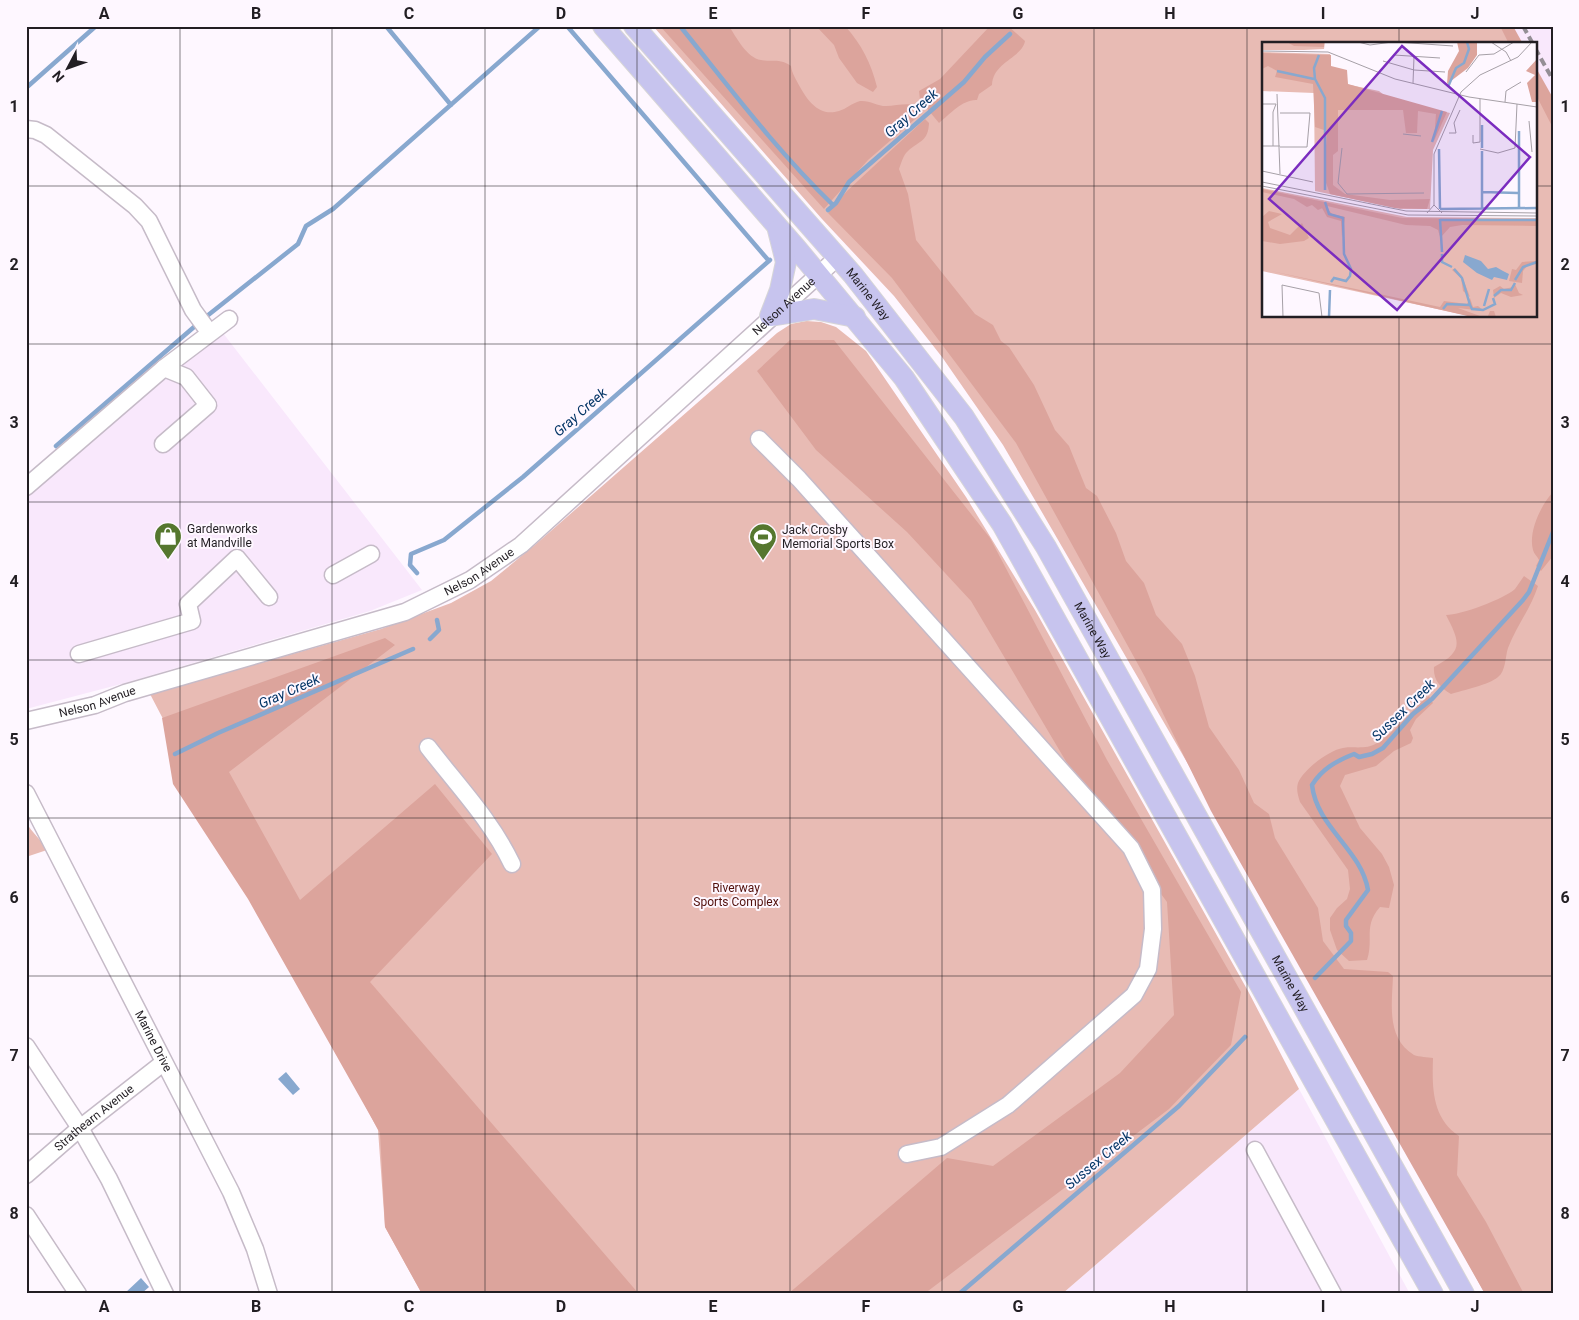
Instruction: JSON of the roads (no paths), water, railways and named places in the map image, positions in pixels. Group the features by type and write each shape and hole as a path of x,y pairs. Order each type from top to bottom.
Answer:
{"main road":[{"name":"Marine Way","path":"603,26 778,226 904,378 1002,524 1433,1294"},
{"name":"Marine Way","path":"634,26 838,257 889,318 964,418 1046,547 1464,1294"},
{"path":"770,316 780,290 786,262 778,226"},
{"path":"770,316 814,309 855,317"}],"street":[{"path":"26,129 35,130 46,135 136,206 156,233 180,286 193,310 209,332"},
{"name":"Nelson Avenue","path":"26,721 95,705 124,693 405,612 470,580 521,544 770,316 838,257"},
{"path":"26,487 164,368 209,332 229,319"},
{"path":"163,444 208,405 186,377 164,368"},
{"path":"758,439 799,479 1131,848 1152,890 1153,929 1148,969 1134,994 1008,1104 942,1147 907,1154"},
{"path":"333,575 371,554"},
{"path":"79,654 192,621 188,604 237,558 269,597"},
{"path":"428,747 468,800 486,818 500,838 512,864"},
{"name":"Marine Drive","path":"26,793 231,1192 255,1249 269,1294"},
{"path":"26,1046 80,1128 109,1179 166,1294"},
{"name":"Strathearn Avenue","path":"26,1175 80,1128 163,1062"},
{"path":"1255,1150 1333,1294"},
{"path":"26,1216 38,1230 78,1294"}],"water":[{"path":"286,1072 300,1089 293,1095 278,1079"},
{"path":"141,1278 149,1287 141,1294 124,1294"}],"waterway":[{"path":"26,88 96,26"},
{"path":"386,26 451,105"},
{"path":"207,316 298,244 306,226 333,209 540,26"},
{"path":"567,26 769,261"},
{"path":"680,26 773,141 833,205"},
{"name":"Gray Creek","path":"828,210 836,203 849,182 964,82 985,57 1010,34"},
{"name":"Gray Creek","path":"417,573 410,565 411,554 444,540 523,477 770,260"},
{"path":"56,446 194,327"},
{"name":"Sussex Creek","path":"1315,978 1351,941 1351,933 1346,926 1346,920 1368,890 1364,875 1357,862 1322,814 1312,785 1325,770 1341,760 1354,754 1359,757 1372,754 1383,748 1413,714 1432,699 1529,592 1553,532"},
{"name":"Gray Creek","path":"430,639 439,630 437,620"},
{"name":"Gray Creek","path":"175,754 218,733 413,649"},
{"name":"Sussex Creek","path":"959,1294 1179,1106 1245,1037"}],"railway":[{"path":"1523,26 1532,42"},
{"path":"1536,50 1553,80"}],"place":[{"name":"Gardenworks at Mandville","path":"168,560"},
{"name":"Jack Crosby Memorial Sports Box","path":"763,561"}],"park label":[{"name":"Riverway Sports Complex","path":"736,895"}]}
